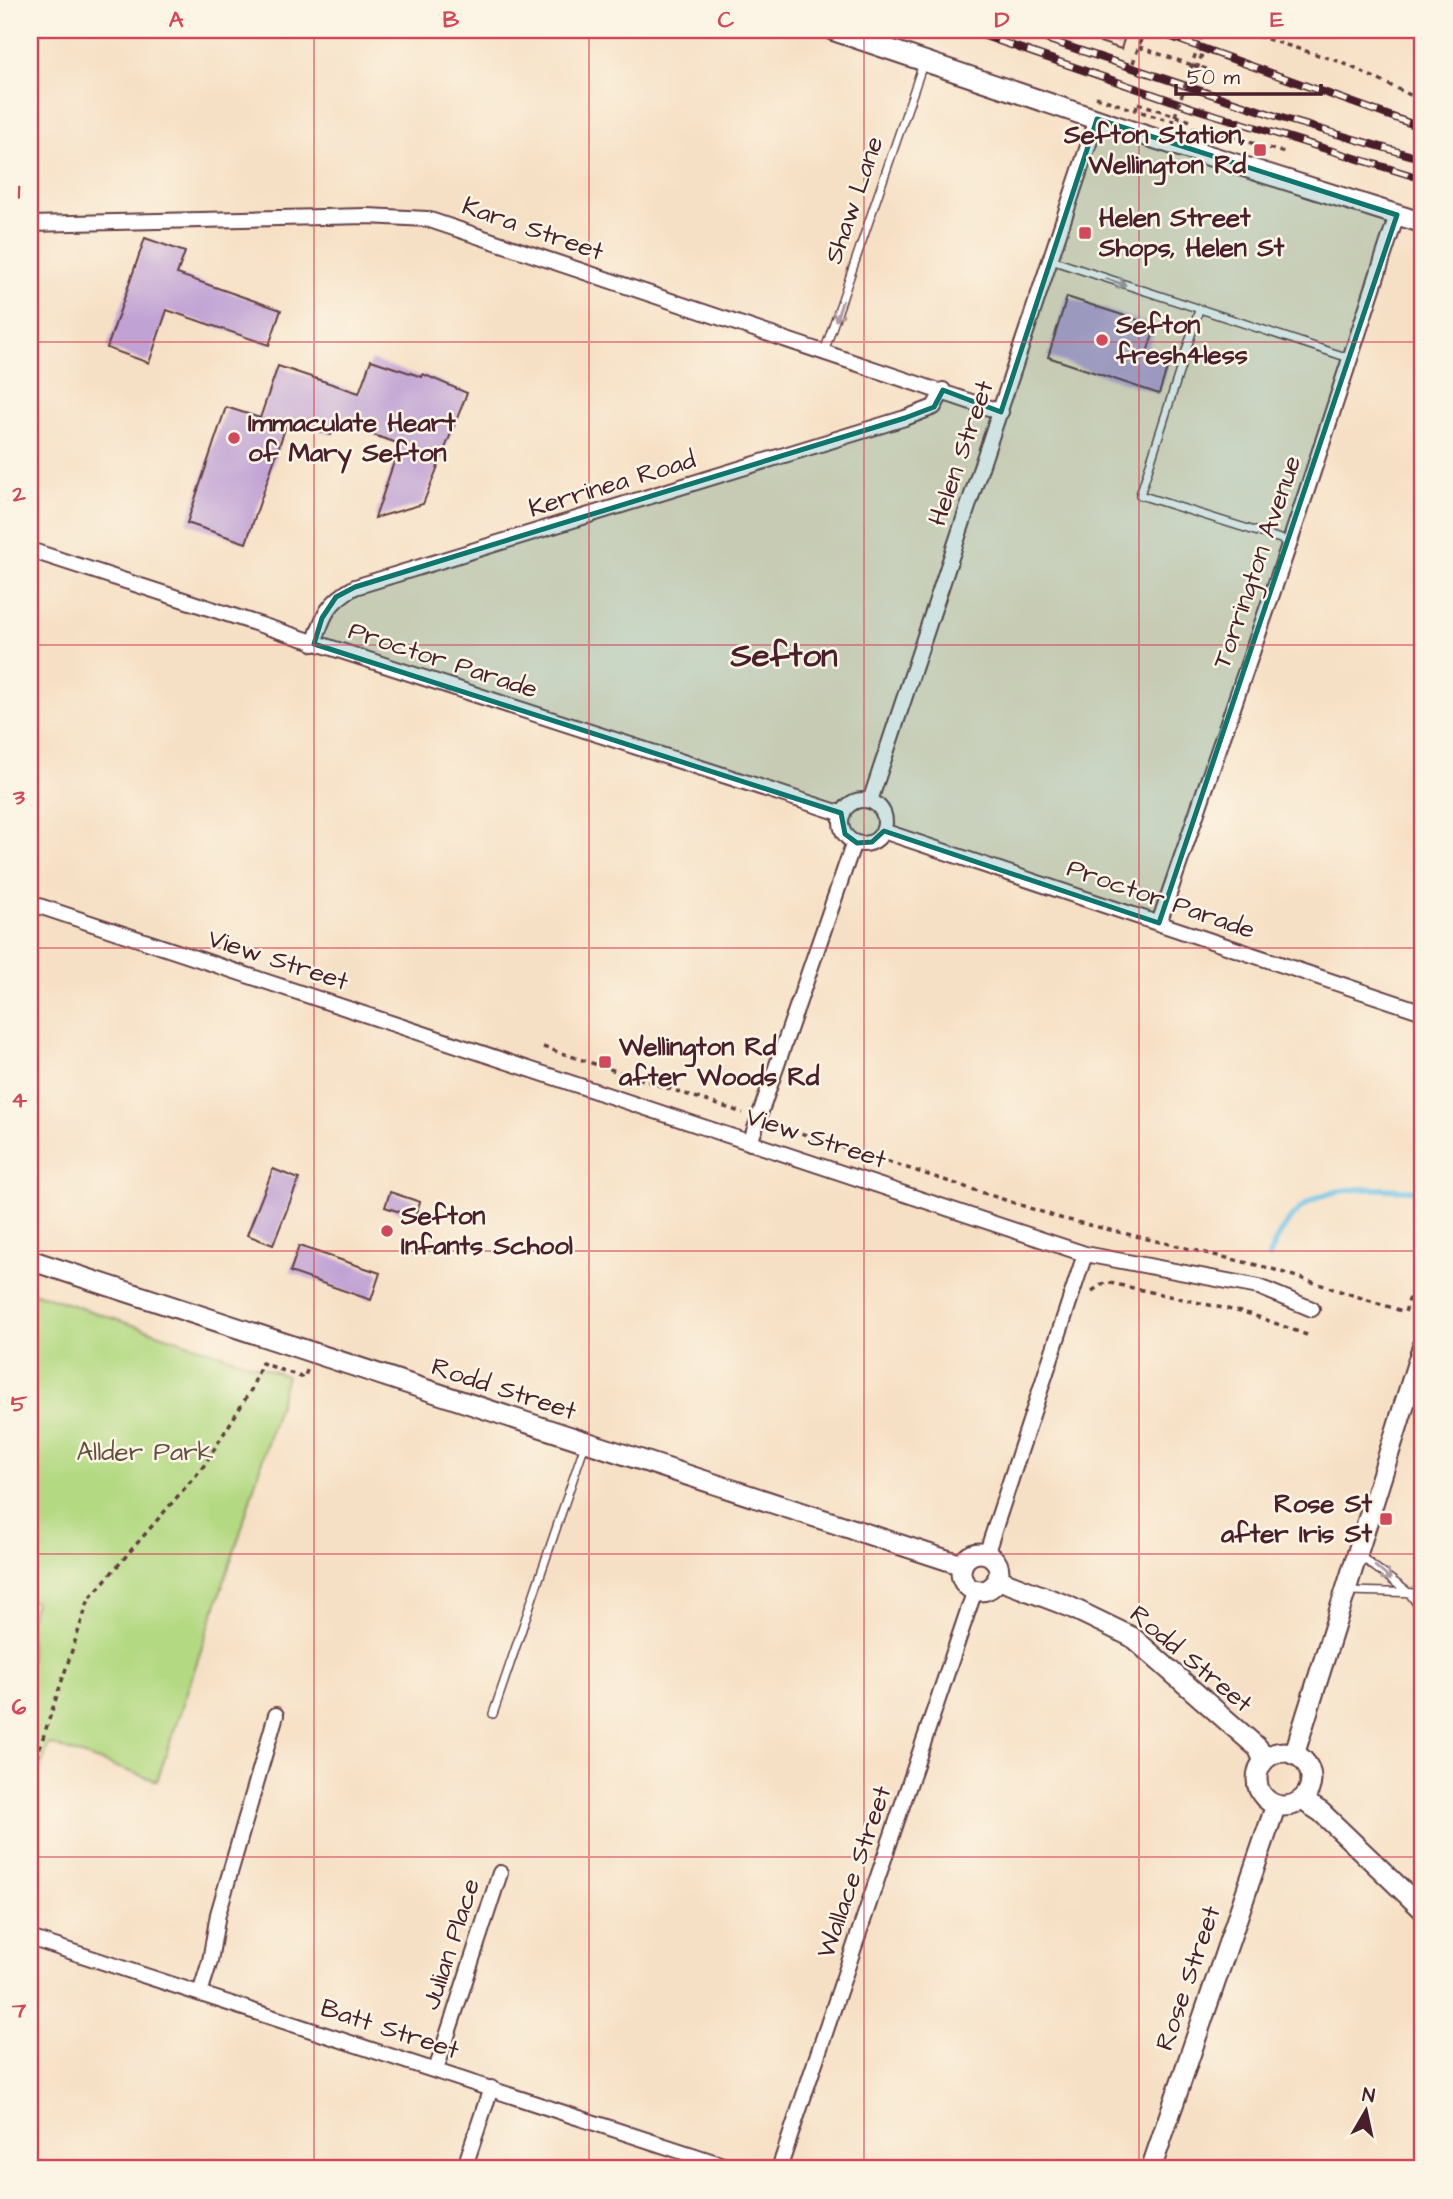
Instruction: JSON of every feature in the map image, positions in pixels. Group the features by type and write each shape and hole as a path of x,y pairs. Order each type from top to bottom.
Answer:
{"street":[{"path":"832,30 1097,119 1329,187 1396,215 1423,223"},
{"name":"Helen Street","path":"870,801 1097,119"},
{"name":"Torrington Avenue","path":"1159,923 1290,542 1396,215"},
{"name":"Kara Street","path":"30,224 367,216 427,219 943,390 1001,412"},
{"name":"Kerrinea Road","path":"314,644 322,618 336,597 355,587 905,418 934,407 943,390"},
{"name":"Proctor Parade","path":"30,550 843,814"},
{"path":"870,801 882,811 883,831 872,842 854,842 842,828 843,814 852,803 870,801"},
{"name":"Proctor Parade","path":"883,831 1423,1012"},
{"path":"750,1143 854,842"},
{"name":"View Street","path":"30,903 1085,1254 1259,1287 1312,1309"},
{"path":"986,1555 1085,1254"},
{"name":"Rodd Street","path":"30,1260 962,1566"},
{"path":"1294,1755 1423,1346"},
{"path":"972,1555 986,1555 997,1566 997,1579 990,1588 975,1590 963,1582 962,1566 972,1555"},
{"name":"Rodd Street","path":"997,1579 1106,1622 1132,1637 1258,1748 1264,1761"},
{"name":"Wallace Street","path":"779,2169 975,1590"},
{"path":"200,1993 210,1961 218,1914 276,1715"},
{"path":"1276,1754 1294,1755 1304,1762 1311,1777 1310,1786 1302,1800 1285,1806 1268,1801 1258,1786 1259,1769 1264,1761 1276,1754"},
{"path":"1302,1800 1321,1812 1423,1910"},
{"name":"Rose Street","path":"1151,2169 1276,1805"},
{"name":"Julian Place","path":"436,2070 500,1873"},
{"name":"Batt Street","path":"30,1938 735,2169"},
{"path":"464,2169 491,2088"}],"lane":[{"name":"Shaw Lane","path":"824,352 924,61"},
{"path":"1051,260 1349,358"},
{"path":"1199,310 1140,495 1290,542"},
{"path":"493,1714 586,1443"},
{"path":"1356,1554 1368,1559 1409,1593 1423,1612"},
{"path":"1345,1591 1423,1594"}],"path":[{"path":"1175,116 1202,30 1219,34 1214,30"},
{"path":"1238,30 1341,62 1423,101"},
{"path":"1133,64 1144,31"},
{"path":"1139,47 1207,69 1197,69"},
{"path":"1193,84 1203,51"},
{"path":"1090,95 1168,120 1189,130 1203,128 1285,153"},
{"path":"1136,110 1138,103 1190,121 1168,120"},
{"path":"543,1047 1060,1218 1269,1268 1405,1312 1423,1257"},
{"path":"1090,1298 1093,1289 1106,1282 1250,1314 1307,1335"},
{"path":"30,1777 89,1599 203,1467 251,1390 262,1363 304,1378 313,1355"}],"highlighted area":[{"path":"1097,119 1397,215 1159,923 884,831 872,842 857,843 845,834 841,813 314,644 322,618 336,597 355,587 905,418 934,407 943,390 1001,412"}],"green space":[{"name":"Allder Park","path":"30,1291 287,1376 240,1534 157,1781 49,1744 30,1799 30,1619 35,1602 30,1600"}],"building":[{"path":"1074,30 1116,30 1126,33 1121,49 1073,33"},
{"path":"145,238 185,252 177,274 281,310 269,345 167,310 149,363 107,348"},
{"name":"Sefton fresh4less","path":"1067,297 1156,326 1146,355 1169,362 1159,394 1048,357"},
{"path":"371,360 422,377 423,374 467,393 423,504 375,518 400,444 335,422 331,435 288,420 246,543 187,523 226,407 260,418 278,366 359,393"},
{"path":"273,1169 299,1179 273,1245 247,1235"},
{"path":"390,1192 420,1202 415,1217 385,1207"},
{"path":"299,1246 380,1273 371,1300 290,1272"}],"waterway":[{"path":"1269,1257 1281,1231 1296,1213 1312,1200 1351,1189 1423,1191"}],"railway":[{"path":"967,30 1193,108 1423,179"},
{"path":"1019,30 1285,119 1423,159"},
{"path":"1152,30 1423,128"}],"place":[{"name":"Sefton Station, Wellington Rd","path":"1260,150"},
{"name":"Helen Street Shops, Helen St","path":"1085,233"},
{"name":"Sefton fresh4less","path":"1102,340"},
{"name":"Immaculate Heart of Mary Sefton","path":"234,438"},
{"name":"Wellington Rd after Woods Rd","path":"605,1062"},
{"name":"Sefton Infants School","path":"387,1231"},
{"name":"Rose St after Iris St","path":"1386,1519"}],"district":[{"name":"Sefton","path":"784,656"}]}
